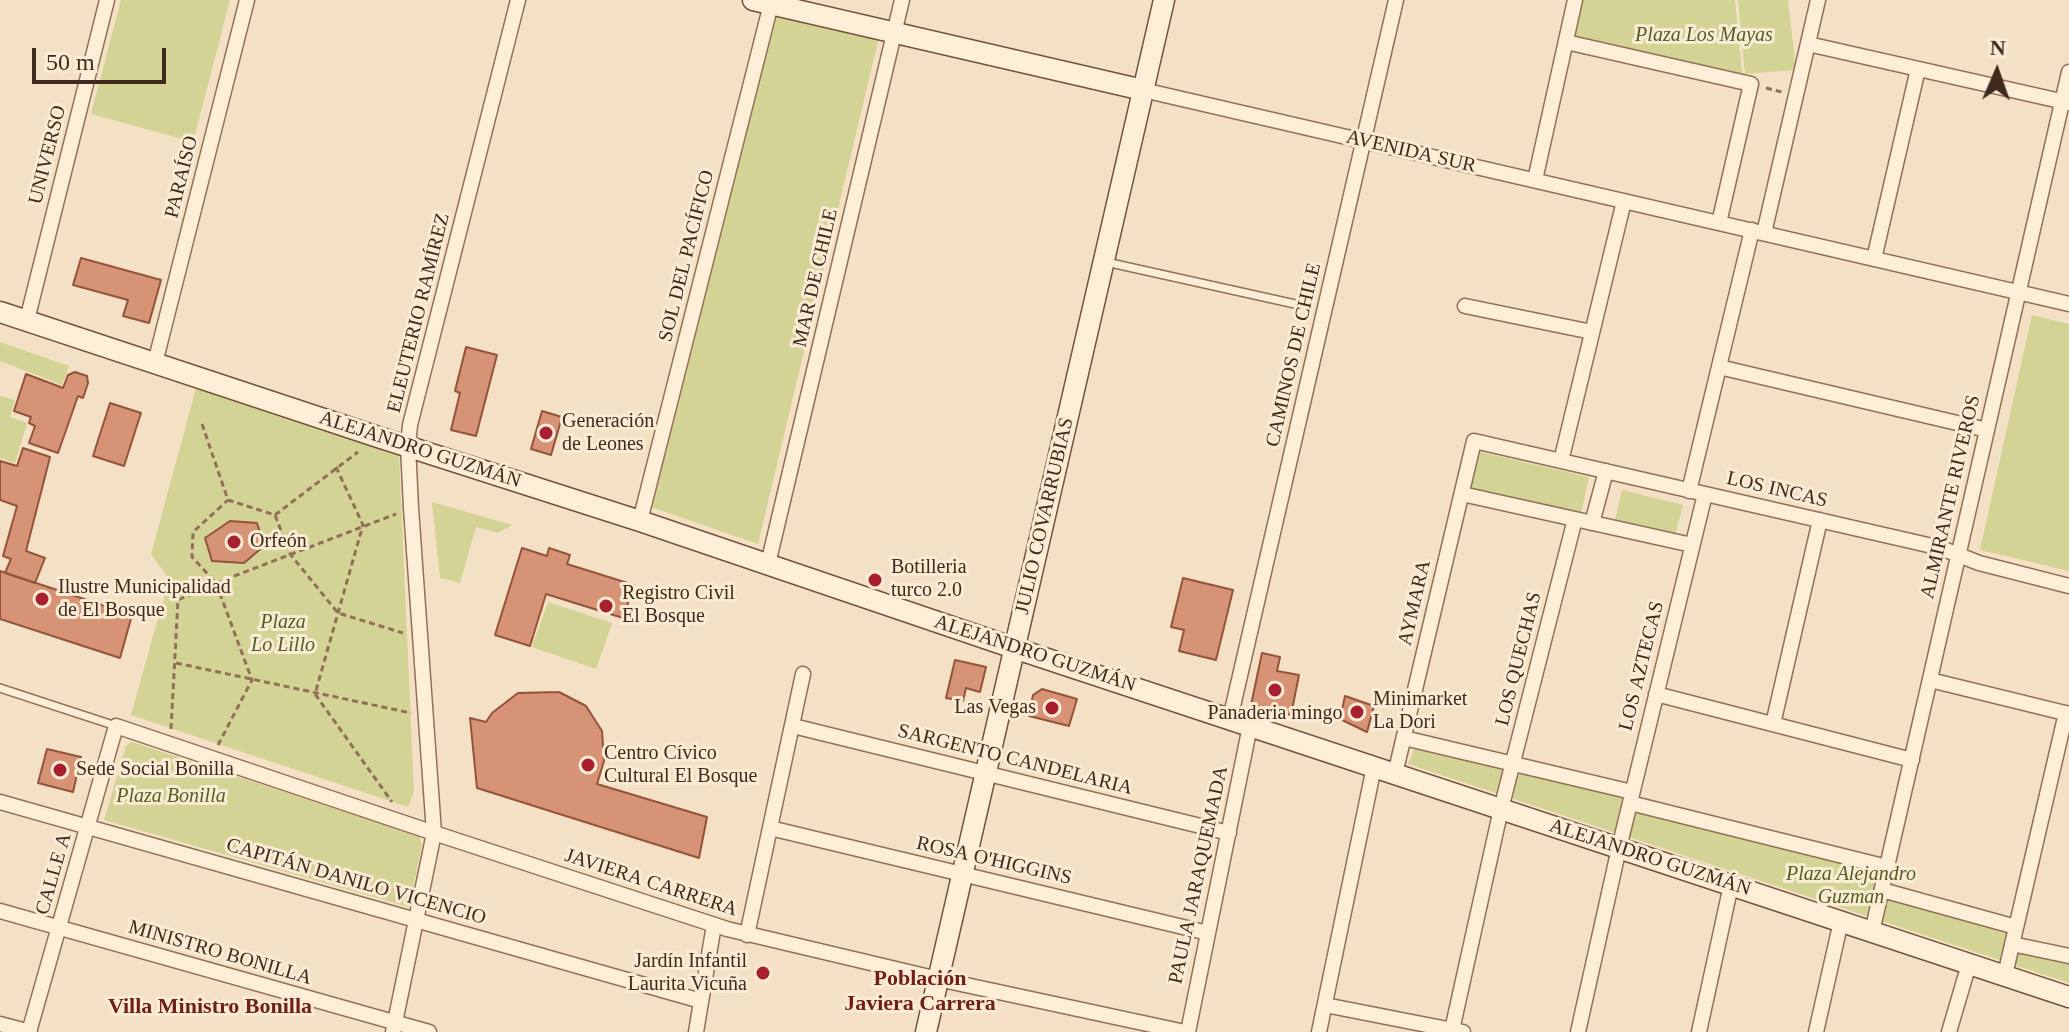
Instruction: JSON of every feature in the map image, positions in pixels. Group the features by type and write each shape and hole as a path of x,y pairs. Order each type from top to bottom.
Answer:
{"street":[{"name":"UNIVERSO","path":"27,320 107,0"},
{"name":"PARAÍSO","path":"155,363 247,0"},
{"name":"ELEUTERIO RAMÍREZ","path":"394,1027 434,833 411,508 410,425 518,0"},
{"name":"MAR DE CHILE","path":"768,564 902,0"},
{"name":"JULIO COVARRUBIAS","path":"926,1032 1164,0"},
{"name":"CAMINOS DE CHILE","path":"1230,719 1396,0"},
{"path":"1535,180 1575,0"},
{"path":"1689,491 1719,367 1796,95 1818,0"},
{"name":"AVENIDA SUR","path":"765,1 2069,304"},
{"name":"SOL DEL PACÍFICO","path":"640,521 765,1"},
{"path":"1566,42 1751,84 1719,223"},
{"path":"1808,44 2066,102"},
{"path":"1874,259 1918,69"},
{"name":"ALMIRANTE RIVEROS","path":"1872,932 2019,292 2066,102 2069,72"},
{"path":"1561,461 1624,201"},
{"path":"1465,306 1592,332"},
{"name":"ALEJANDRO GUZMÁN","path":"0,312 640,521 2069,997"},
{"path":"1719,367 1987,430"},
{"name":"LOS INCAS","path":"1474,441 1941,548 1979,563 2069,586"},
{"name":"AYMARA","path":"1395,774 1474,441"},
{"path":"1592,523 1606,471"},
{"path":"1462,494 1692,545"},
{"name":"LOS AZTECAS","path":"1578,1032 1705,494"},
{"name":"LOS QUECHAS","path":"1458,1031 1501,809 1575,519"},
{"path":"1773,724 1820,520"},
{"path":"747,935 803,674"},
{"path":"1930,680 2067,713 2005,975"},
{"path":"1656,694 1912,760"},
{"name":"JAVIERA CARRERA","path":"116,726 747,935 1186,1032"},
{"name":"CALLE A","path":"29,1032 116,726"},
{"name":"SARGENTO CANDELARIA","path":"793,726 1229,833"},
{"name":"PAULA JARAQUEMADA","path":"1186,1032 1250,726"},
{"path":"1404,738 1513,763 1887,867"},
{"path":"1319,1032 1374,767"},
{"name":"CAPITÁN DANILO VICENCIO","path":"0,802 701,1001"},
{"name":"ROSA O'HIGGINS","path":"770,828 1208,933"},
{"path":"1699,1032 1731,885"},
{"path":"1882,890 2016,927"},
{"name":"MINISTRO BONILLA","path":"0,911 394,1027 429,1032"},
{"path":"1816,1032 1841,921"},
{"path":"696,1032 714,925"},
{"path":"2012,944 2069,956"},
{"path":"1949,1032 1969,964"},
{"path":"1325,1005 1458,1031"},
{"path":"0,1024 29,1032"}],"lane":[{"path":"1104,261 1295,304"},
{"path":"0,688 116,726"}],"path":[{"path":"1751,84 1796,95"},
{"path":"202,424 228,500"},
{"path":"275,515 378,437"},
{"path":"315,694 363,525 336,467"},
{"path":"228,500 275,515"},
{"path":"211,759 252,680 216,583 192,557 193,532 228,500"},
{"path":"170,745 178,600 411,508"},
{"path":"275,515 290,554 338,613 421,639"},
{"path":"176,663 426,716"},
{"path":"315,694 408,824"}],"green space":[{"path":"121,0 230,0 193,142 91,114"},
{"name":"Plaza Los Mayas","path":"1579,0 1735,0 1743,81 1570,39"},
{"path":"1738,0 1788,0 1796,70 1745,74"},
{"path":"776,9 880,33 758,544 651,507"},
{"path":"2032,315 2069,324 2069,571 1980,550"},
{"path":"0,342 69,366 62,385 0,361"},
{"name":"Plaza Lo Lillo","path":"198,381 399,454 414,792 408,807 131,715 169,579 151,554"},
{"path":"0,396 15,400 10,417 27,423 15,463 0,458"},
{"path":"1480,452 1589,477 1581,514 1471,490"},
{"path":"1622,490 1683,505 1675,535 1615,520"},
{"path":"432,502 512,525 498,533 476,527 460,583 440,578"},
{"path":"548,602 612,623 596,669 532,647"},
{"name":"Plaza Bonilla","path":"132,742 419,836 422,845 409,907 104,820 126,746"},
{"name":"Plaza Alejandro Guzman","path":"1415,747 1625,795 1879,870 1874,892 2013,930 2009,946 2069,959 2069,983 1408,764"}],"building":[{"path":"81,258 161,280 149,323 123,316 128,300 73,285"},
{"path":"466,347 497,355 476,436 451,430 460,393 455,391"},
{"path":"75,372 87,376 88,383 83,398 78,396 58,453 29,443 35,426 29,423 31,417 14,411 26,374 63,388 68,375"},
{"path":"110,403 141,413 124,466 93,456"},
{"name":"Generación de Leones","path":"542,411 562,417 551,455 531,449"},
{"path":"23,448 50,457 26,551 45,558 35,583 5,573 11,559 3,556 17,506 0,500 0,461 17,466"},
{"name":"Orfeón","path":"230,521 257,523 264,546 244,563 212,561 205,538"},
{"name":"Registro Civil El Bosque","path":"522,548 547,556 549,548 570,555 567,564 634,585 623,618 546,594 530,646 495,635"},
{"name":"Ilustre Municipalidad de El Bosque","path":"0,571 132,615 120,658 0,619"},
{"path":"1183,578 1233,590 1216,660 1179,651 1184,630 1171,627"},
{"name":"Panaderia mingo","path":"1262,653 1280,657 1277,671 1299,675 1291,715 1251,705"},
{"path":"955,660 986,667 980,692 966,688 963,701 946,698"},
{"name":"Las Vegas","path":"1042,689 1077,699 1069,726 1029,716 1033,695"},
{"path":"559,692 586,706 602,731 604,761 597,784 707,817 699,858 477,788 470,718 486,722 492,713 518,693"},
{"name":"Minimarket La Dori","path":"1345,696 1374,706 1367,732 1340,719"},
{"name":"Sede Social Bonilla","path":"47,749 81,757 73,792 38,783"}],"place":[{"name":"Generación de Leones","path":"546,433"},
{"name":"Orfeón","path":"234,542"},
{"name":"Botilleria turco 2.0","path":"875,580"},
{"name":"Ilustre Municipalidad de El Bosque","path":"42,599"},
{"name":"Registro Civil El Bosque","path":"606,606"},
{"name":"Panaderia mingo","path":"1275,690"},
{"name":"Las Vegas","path":"1052,708"},
{"name":"Minimarket La Dori","path":"1357,712"},
{"name":"Centro Cívico Cultural El Bosque","path":"588,765"},
{"name":"Sede Social Bonilla","path":"60,770"},
{"name":"Jardín Infantil Laurita Vicuña","path":"763,973"}],"district":[{"name":"Población Javiera Carrera","path":"920,992"},
{"name":"Villa Ministro Bonilla","path":"210,1007"}]}
